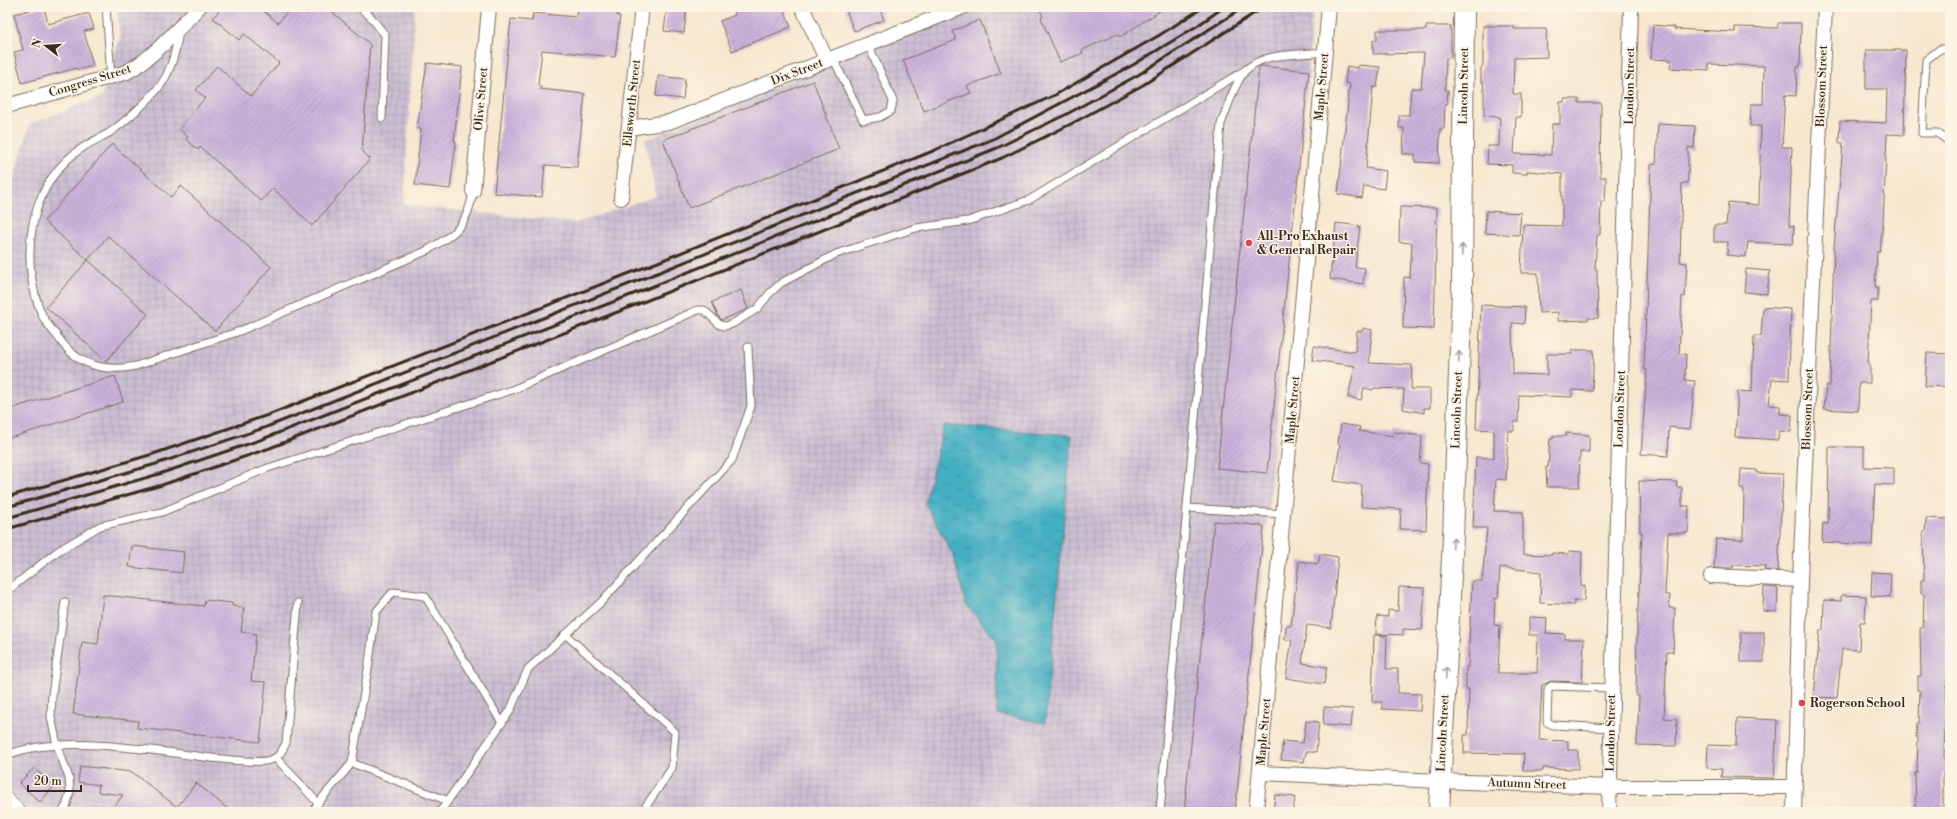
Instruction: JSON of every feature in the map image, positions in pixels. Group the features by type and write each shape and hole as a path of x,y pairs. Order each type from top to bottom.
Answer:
{"street":[{"name":"Congress Street","path":"7,106 127,72 138,65 180,27 199,7"},
{"name":"Olive Street","path":"473,191 489,7"},
{"name":"Ellsworth Street","path":"621,198 642,7"},
{"path":"802,7 830,60"},
{"name":"Dix Street","path":"629,128 669,122 963,7"},
{"name":"Maple Street","path":"1256,812 1329,7"},
{"name":"Lincoln Street","path":"1439,812 1453,537 1462,290 1464,7"},
{"name":"London Street","path":"1609,812 1632,7"},
{"name":"Blossom Street","path":"1794,812 1800,580 1825,7"},
{"path":"1711,576 1800,580"},
{"name":"Autumn Street","path":"1260,773 1610,787 1795,787"},
{"path":"7,800 20,812"}],"lane":[{"path":"106,7 111,77"},
{"path":"359,7 370,16 385,34 382,118"},
{"path":"180,27 173,59 165,79 124,122 75,152 62,165 49,183 39,201 34,216 30,255 36,298 44,318 68,350 83,361 101,368 120,370 136,366 240,331 419,254 449,237 463,223 470,208 473,191"},
{"path":"830,60 863,120 880,117 892,111 894,101 868,44"},
{"path":"1950,48 1940,49 1926,60 1922,133 1937,134 1950,142"},
{"path":"7,591 58,551 100,526 162,512 268,468 512,390 698,310 704,310 720,325 725,326 732,324 757,309 770,293 781,283 836,254 916,228 968,220 1029,200 1266,58 1325,52"},
{"path":"1160,812 1221,124 1232,94 1247,69"},
{"path":"440,812 510,711 528,669 614,588 732,460 751,406 748,347"},
{"path":"1187,508 1284,514"},
{"path":"313,812 318,802 352,763 376,612 393,592 425,596 502,723"},
{"path":"62,812 66,807 70,792 69,778 57,745 51,717 52,695 65,602"},
{"path":"7,755 21,749 57,745 90,745 235,760 268,761 276,758 281,753 286,743 298,602"},
{"path":"565,634 675,732 672,768 642,812"},
{"path":"1611,728 1553,725 1546,722 1548,689 1551,686 1612,688"},
{"path":"276,758 318,802"},
{"path":"352,763 448,801"}],"shaded area":[{"path":"117,7 415,7 404,205 576,223 656,196 645,140 969,7 1313,7 1270,494 1236,812 7,812 7,201 30,124 102,97 120,37"}],"water":[{"path":"944,425 1072,435 1045,723 997,714 997,640 966,605 954,557 925,503"}],"building":[{"path":"44,7 48,24 89,13 94,29 84,31 93,66 78,70 77,68 22,83 14,52 23,50 14,14"},
{"path":"222,7 259,7 278,23 291,7 326,7 370,44 362,151 370,159 312,226 273,188 261,201 200,147 198,150 186,139 188,137 179,129 205,98 196,90 217,66 251,96 279,63 244,34 239,40 213,18"},
{"path":"577,7 618,7 617,16 620,16 615,57 542,50 538,85 541,86 540,89 585,94 577,167 545,165 542,197 494,193 511,19 532,21 533,13 576,17"},
{"path":"667,7 687,7 684,33 664,31"},
{"path":"732,7 783,7 791,27 732,51 720,21 735,15"},
{"path":"845,7 879,7 884,20 854,31"},
{"path":"1039,7 1166,7 1120,37 1118,34 1082,50 1083,53 1060,62 1041,18 1043,17"},
{"path":"980,20 1001,73 967,86 971,93 924,111 903,60 956,40 952,31"},
{"path":"1778,23 1801,23 1800,67 1797,67 1796,96 1785,95 1782,147 1792,147 1789,226 1794,226 1793,244 1748,242 1746,257 1727,255 1728,242 1714,242 1714,225 1726,225 1728,202 1759,205 1761,126 1750,126 1751,104 1763,104 1764,66 1709,64 1709,70 1670,68 1671,60 1651,59 1653,25 1675,27 1674,29 1735,32 1735,27 1778,28"},
{"path":"1426,26 1451,26 1451,58 1446,58 1445,90 1448,90 1447,104 1445,104 1444,129 1440,129 1439,163 1415,162 1415,154 1403,154 1404,128 1399,128 1399,115 1409,115 1411,88 1421,88 1424,53 1373,54 1373,40 1377,40 1377,30 1426,30"},
{"path":"1483,26 1514,26 1514,29 1546,29 1547,57 1514,58 1513,94 1521,94 1521,117 1516,117 1514,154 1551,155 1552,124 1560,124 1560,102 1564,102 1564,99 1579,99 1579,103 1601,103 1600,177 1606,177 1605,201 1601,201 1600,235 1597,235 1595,269 1597,269 1598,318 1588,318 1588,320 1558,321 1558,312 1539,313 1538,273 1521,273 1523,225 1562,226 1562,174 1527,171 1527,174 1512,173 1512,165 1487,164 1488,146 1499,146 1500,117 1484,116 1484,89 1483,82 1481,82 1481,68 1483,65"},
{"path":"1866,50 1906,50 1904,135 1887,134 1883,223 1880,252 1877,252 1875,287 1878,287 1878,301 1871,301 1868,364 1870,364 1870,383 1859,383 1858,411 1824,409 1826,386 1830,386 1834,248 1843,143 1839,143 1840,121 1886,123 1887,89 1866,89"},
{"path":"427,63 462,67 454,141 456,141 450,189 415,185 421,129 417,128"},
{"path":"1358,65 1380,67 1377,87 1373,87 1366,168 1386,171 1384,189 1364,186 1362,198 1338,194 1350,84 1345,83 1347,66 1358,68"},
{"path":"1259,67 1309,71 1267,473 1217,468"},
{"path":"658,76 685,79 683,99 656,96"},
{"path":"813,81 839,149 689,208 663,140"},
{"path":"1658,124 1695,126 1694,148 1688,147 1688,183 1682,183 1680,262 1687,263 1685,297 1682,296 1679,354 1686,354 1685,380 1695,381 1690,429 1669,427 1668,456 1641,454 1647,370 1644,369 1651,165 1656,164"},
{"path":"112,144 171,197 181,186 271,267 215,331 108,236 88,260 44,221"},
{"path":"1400,207 1437,208 1434,329 1403,328 1404,277 1410,278 1412,243 1399,242"},
{"path":"1486,211 1521,213 1519,235 1485,233"},
{"path":"1336,223 1360,226 1355,267 1365,268 1363,284 1330,279"},
{"path":"88,260 148,314 106,361 46,307"},
{"path":"1746,269 1770,271 1767,294 1744,292"},
{"path":"741,290 748,309 722,320 718,316 712,302"},
{"path":"1481,305 1525,307 1524,324 1512,323 1513,374 1547,375 1547,354 1572,354 1572,350 1594,350 1592,391 1572,390 1572,397 1519,395 1518,422 1514,422 1514,431 1508,431 1506,480 1496,479 1494,511 1523,512 1523,554 1552,555 1552,553 1569,554 1569,551 1582,552 1581,585 1585,586 1584,601 1574,601 1574,605 1540,603 1541,572 1500,567 1498,599 1495,598 1494,625 1500,626 1498,673 1537,673 1538,635 1529,635 1529,617 1547,618 1546,633 1565,634 1565,639 1584,639 1582,682 1551,681 1542,685 1539,740 1568,741 1568,750 1578,750 1578,769 1543,768 1543,771 1523,771 1524,754 1464,753 1464,735 1468,735 1469,689 1466,689 1466,667 1468,667 1472,581 1482,581 1487,528 1473,528 1476,457 1494,458 1494,430 1476,429"},
{"path":"1763,307 1791,309 1789,380 1772,379 1769,405 1780,406 1780,414 1792,415 1791,432 1779,431 1778,440 1735,437 1738,391 1752,392 1754,336 1761,336"},
{"path":"1363,328 1372,330 1369,363 1412,365 1411,389 1430,389 1430,408 1424,408 1424,413 1403,409 1404,389 1374,388 1373,390 1364,388 1361,400 1348,397 1355,366 1312,360 1314,346 1355,352 1357,331 1363,331"},
{"path":"1927,353 1950,354 1948,387 1925,386"},
{"path":"115,376 123,402 7,439 7,410"},
{"path":"1341,424 1360,427 1359,431 1393,436 1393,432 1422,436 1420,463 1428,464 1426,530 1400,529 1401,509 1361,507 1362,485 1334,481 1340,445 1338,444"},
{"path":"1566,433 1589,435 1589,452 1580,452 1579,487 1547,487 1546,467 1548,467 1550,439 1553,439 1553,436 1566,436"},
{"path":"1829,447 1864,447 1864,467 1894,468 1894,485 1875,484 1872,545 1822,542 1823,523 1828,524"},
{"path":"1741,469 1757,470 1757,473 1783,474 1778,571 1764,570 1765,566 1733,565 1733,568 1714,568 1716,539 1743,540 1744,489 1740,489"},
{"path":"1639,481 1677,482 1676,487 1682,488 1682,506 1689,506 1688,533 1668,533 1665,595 1670,595 1669,608 1675,608 1673,652 1667,652 1664,718 1677,719 1676,746 1637,745 1639,696 1636,696 1637,630 1642,532 1640,532"},
{"path":"1926,518 1950,519 1950,629 1948,629 1948,663 1950,663 1950,677 1947,677 1946,710 1949,710 1948,724 1945,724 1944,759 1947,759 1946,773 1943,773 1943,812 1916,812 1915,773 1917,773 1918,737 1916,737 1917,723 1919,723 1920,690 1918,690 1918,676 1921,676 1920,628 1923,628 1924,594 1921,594 1921,580 1924,580 1923,532 1925,532"},
{"path":"1214,521 1264,526 1235,812 1184,812"},
{"path":"132,546 184,552 182,573 129,567"},
{"path":"1320,554 1338,557 1331,628 1307,625 1302,663 1327,667 1324,684 1286,678 1292,640 1285,640 1286,626 1291,626 1299,561 1318,564"},
{"path":"1872,572 1891,573 1890,597 1871,596"},
{"path":"1399,587 1425,588 1422,630 1403,629 1403,635 1376,634 1377,616 1388,617 1388,610 1398,611"},
{"path":"1764,587 1778,588 1777,612 1763,611"},
{"path":"103,595 204,606 205,600 232,603 232,606 244,608 241,632 256,634 251,681 266,682 260,742 137,728 138,721 73,714 82,642 98,644"},
{"path":"1841,595 1866,596 1865,622 1860,622 1859,650 1842,649 1837,698 1814,697 1820,630 1823,630 1824,600 1841,601"},
{"path":"1741,632 1764,632 1764,662 1741,662"},
{"path":"1374,635 1387,636 1386,669 1398,669 1398,693 1421,694 1420,711 1382,709 1382,702 1372,702"},
{"path":"1324,707 1353,709 1351,727 1323,725"},
{"path":"1737,718 1777,720 1774,778 1721,777 1722,769 1707,768 1708,745 1736,746"},
{"path":"1306,721 1319,722 1316,752 1306,752 1304,762 1281,760 1283,741 1303,743"},
{"path":"80,766 132,772 177,807 196,783 232,812 110,812 123,795 98,792 99,785 78,782"},
{"path":"34,768 54,786 40,802 19,783"},
{"path":"1275,795 1295,797 1293,812 1273,812"}],"railway":[{"path":"7,497 153,454 268,415 653,264 933,151 1055,95 1158,36 1204,7"},
{"path":"7,507 156,464 264,428 993,139 1133,65 1197,26 1224,7"},
{"path":"7,518 159,474 260,440 641,291 997,148 1067,114 1138,75 1244,7"},
{"path":"7,529 162,485 270,448 638,304 1002,158 1071,124 1143,85 1264,7"}],"place":[{"name":"All-Pro Exhaust & General Repair","path":"1249,243"},
{"name":"Rogerson School","path":"1802,703"}]}
